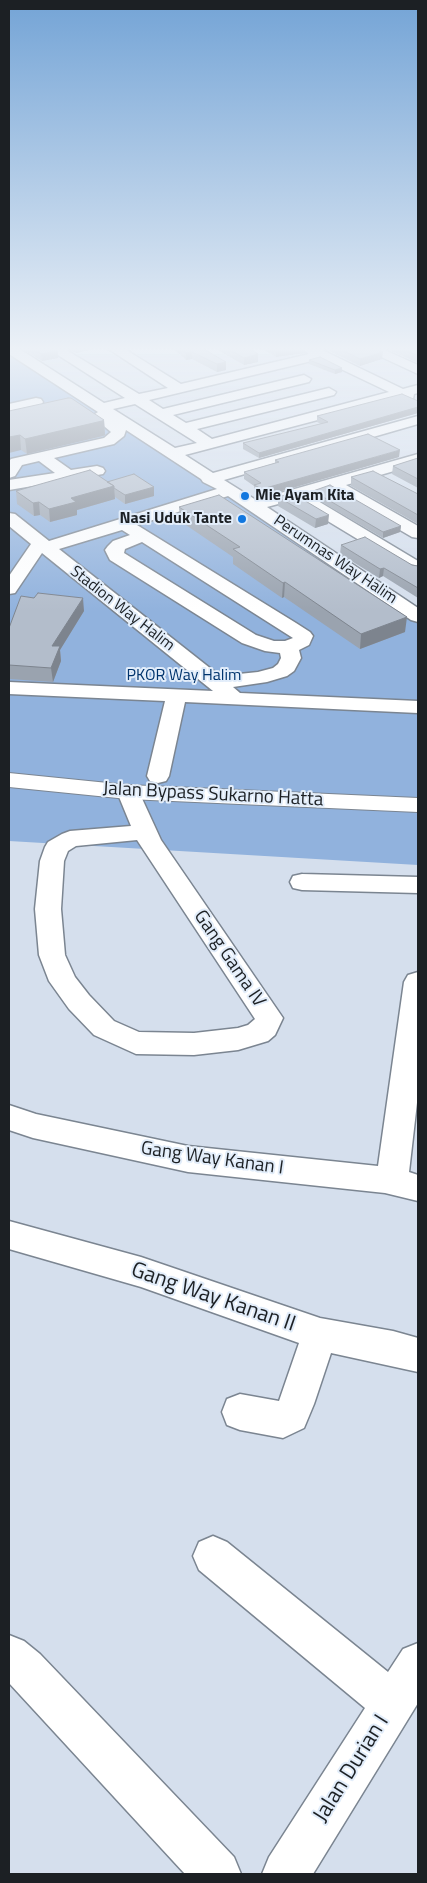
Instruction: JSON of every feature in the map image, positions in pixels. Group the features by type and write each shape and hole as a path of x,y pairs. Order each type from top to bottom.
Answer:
{"highway":[{"name":"Jalan Bypass Sukarno Hatta","path":"9,767 262,784 418,788"},
{"name":"Jalan Bypass Sukarno Hatta","path":"9,780 128,792 418,805"}],"street":[{"path":"11,465 109,441 115,436"},
{"name":"Perumnas Way Halim","path":"143,436 254,506 418,616"},
{"path":"197,436 210,444"},
{"path":"171,454 240,436"},
{"path":"209,478 361,436"},
{"path":"42,456 68,475"},
{"path":"254,506 417,461"},
{"path":"9,485 98,471"},
{"path":"374,472 396,484"},
{"path":"333,484 418,533"},
{"name":"Stadion Way Halim","path":"42,545 229,491"},
{"path":"294,495 418,568"},
{"name":"Stadion Way Halim","path":"9,518 234,698"},
{"path":"123,523 303,636 302,641 288,647 272,647 249,639 116,556 114,550 119,545 143,536"},
{"path":"9,589 42,545"},
{"path":"370,583 418,568"},
{"path":"178,593 216,581"},
{"path":"215,683 260,678 280,672 287,667 291,658 288,647"},
{"path":"9,688 381,707 418,707"},
{"path":"158,776 176,697"},
{"name":"Gang Gama IV","path":"128,792 146,832 149,841 269,1018 265,1028 258,1033 238,1039 194,1044 136,1043 104,1028 79,1002 64,981 52,954 48,909 52,861 57,847 70,839 146,832"},
{"path":"302,882 418,885"},
{"path":"405,1185 418,982"},
{"name":"Gang Way Kanan I","path":"9,1117 33,1126 112,1144 188,1158 405,1185"},
{"name":"Gang Way Kanan II","path":"9,1236 141,1272 320,1334 393,1348 418,1355"},
{"path":"240,1412 283,1420 291,1415 320,1334"},
{"path":"213,1556 393,1703"},
{"path":"9,1656 25,1669 217,1874"},
{"name":"Jalan Durian I","path":"286,1874 418,1664"}],"green space":[{"name":"PKOR Way Halim","path":"9,436 147,436 418,613 418,865 9,841"}],"building":[{"path":"21,436 38,436 25,439"},
{"path":"272,436 318,436 259,453 243,443"},
{"path":"361,436 372,436 400,450 262,489 254,485 261,483 244,472 279,462 275,460"},
{"path":"418,458 418,479 393,466"},
{"path":"90,470 114,486 71,498 76,502 49,509 39,502 33,503 16,491"},
{"path":"373,471 418,494 418,515 351,477"},
{"path":"134,474 154,487 125,495 107,482"},
{"path":"330,485 401,526 383,532 313,491"},
{"path":"292,493 329,515 316,519 278,497"},
{"path":"219,495 407,617 361,634 233,549 240,547 179,507"},
{"path":"365,537 412,565 418,566 418,588 384,568 380,569 341,545"},
{"path":"38,593 83,598 52,646 60,646 51,668 9,665 9,628 21,596 34,598"}],"place":[{"name":"Mie Ayam Kita","path":"245,496"},
{"name":"Nasi Uduk Tante","path":"242,519"}]}
